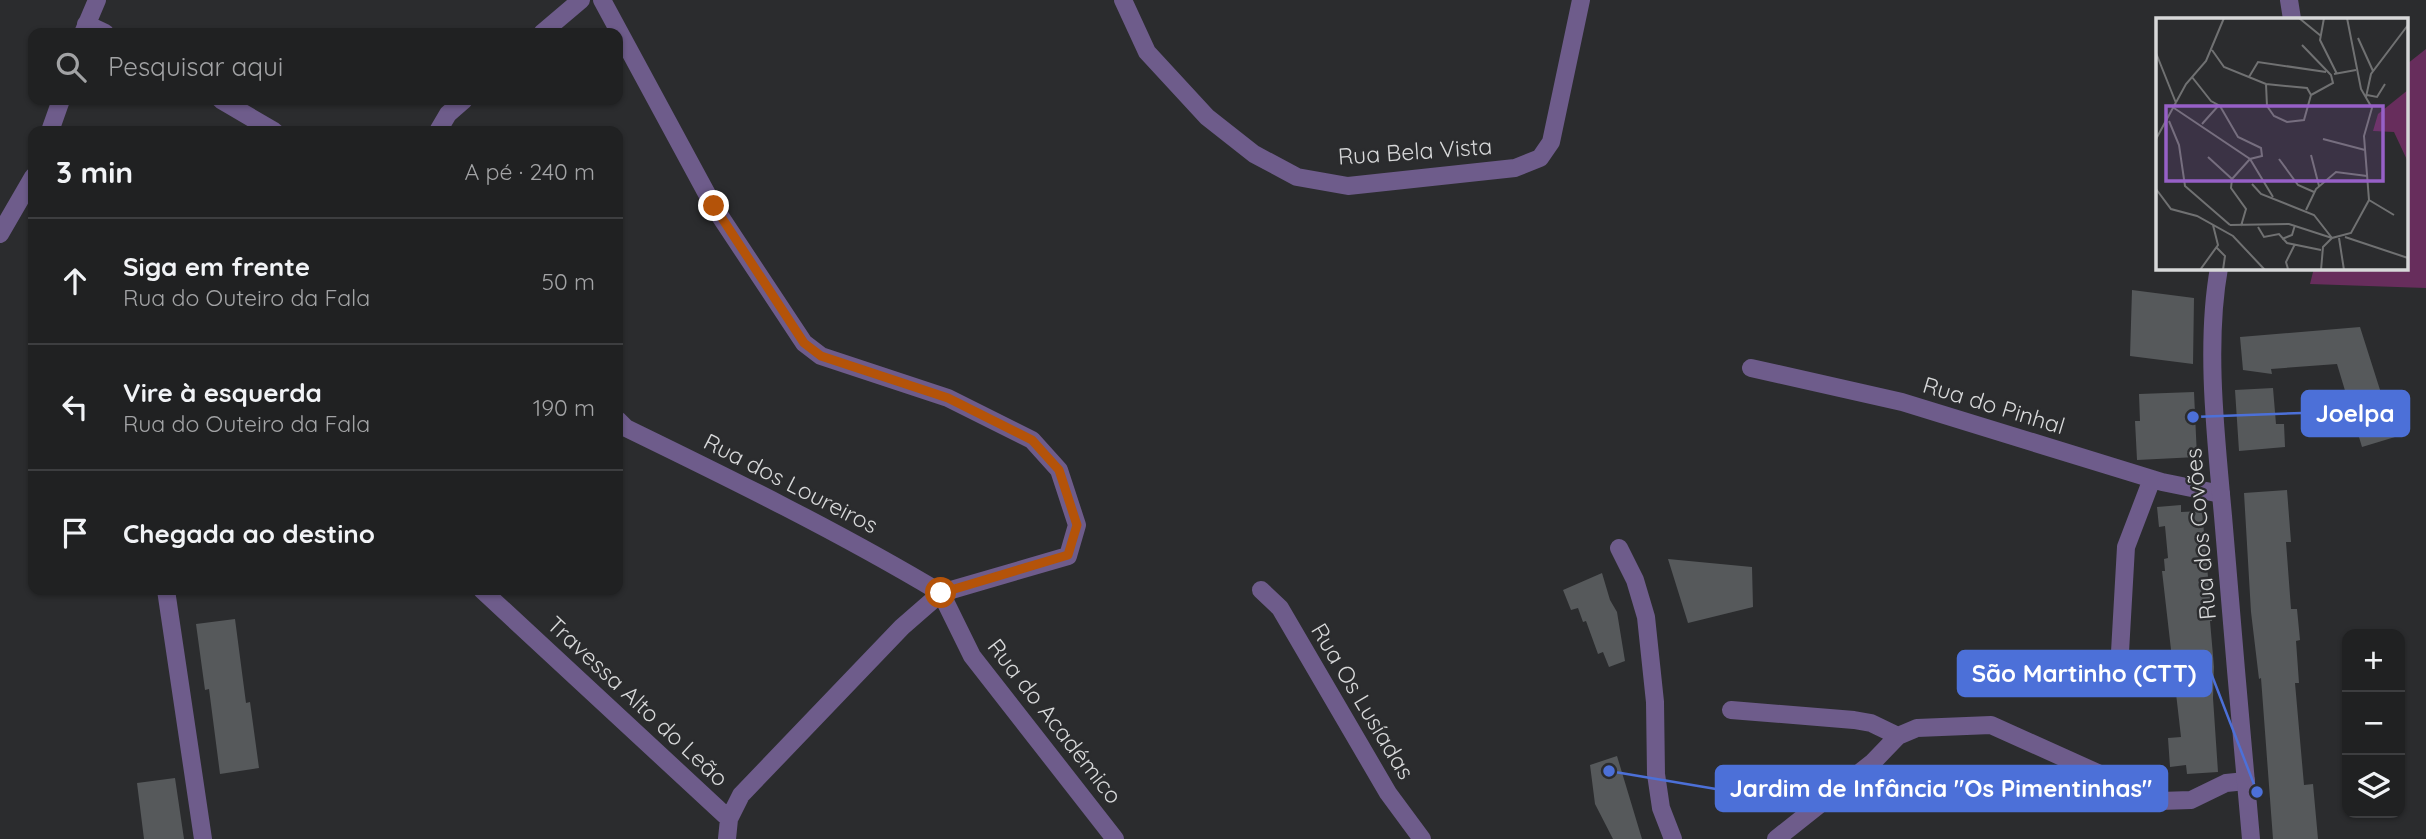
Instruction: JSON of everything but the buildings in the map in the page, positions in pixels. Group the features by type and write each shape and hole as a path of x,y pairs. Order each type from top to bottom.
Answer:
{"street":[{"path":"85,28 97,0"},
{"path":"548,28 581,0"},
{"path":"602,0 617,28"},
{"name":"Rua Bela Vista","path":"1123,0 1147,52 1208,117 1254,154 1297,177 1348,186 1515,168 1540,158 1551,142 1581,0"},
{"path":"2289,0 2292,18"},
{"path":"623,39 714,206 804,343 821,356 948,398 1032,440 1059,470 1077,525 1068,555 941,593 902,627 741,795 729,819 727,839"},
{"path":"52,126 59,105"},
{"path":"230,105 265,126"},
{"path":"441,126 448,114 458,105"},
{"path":"0,234 28,186"},
{"name":"Rua dos Covões","path":"2219,270 2213,299 2212,339 2221,494 2251,839"},
{"name":"Rua do Pinhal","path":"1751,368 1902,402 2152,479 2221,494"},
{"name":"Rua dos Loureiros","path":"623,425 871,551 941,593"},
{"path":"2120,652 2126,547 2152,479"},
{"path":"1619,548 1634,580 1646,617 1655,702 1656,774 1661,808 1673,839"},
{"name":"Rua Os Lusíadas","path":"1261,590 1280,608 1388,793 1422,839"},
{"name":"Rua do Académico","path":"941,593 972,656 1115,839"},
{"path":"167,595 203,839"},
{"name":"Travessa Alto do Leão","path":"487,595 729,819"},
{"path":"1731,710 1854,720 1871,723 1898,736"},
{"path":"1776,839 1873,762 1898,736 1917,728 1991,725 2160,802 2191,800 2226,783 2246,781"}],"shaded area":[{"path":"2426,49 2426,288 2310,284 2314,270 2408,270 2408,63"}],"place":[{"name":"Joelpa","path":"2193,417"},
{"name":"Jardim de Infância \"Os Pimentinhas\"","path":"1609,771"},
{"name":"São Martinho (CTT)","path":"2257,792"}],"route":[{"path":"714,206 804,343 821,356 948,398 1032,440 1059,470 1077,525 1068,555 941,593"}]}
